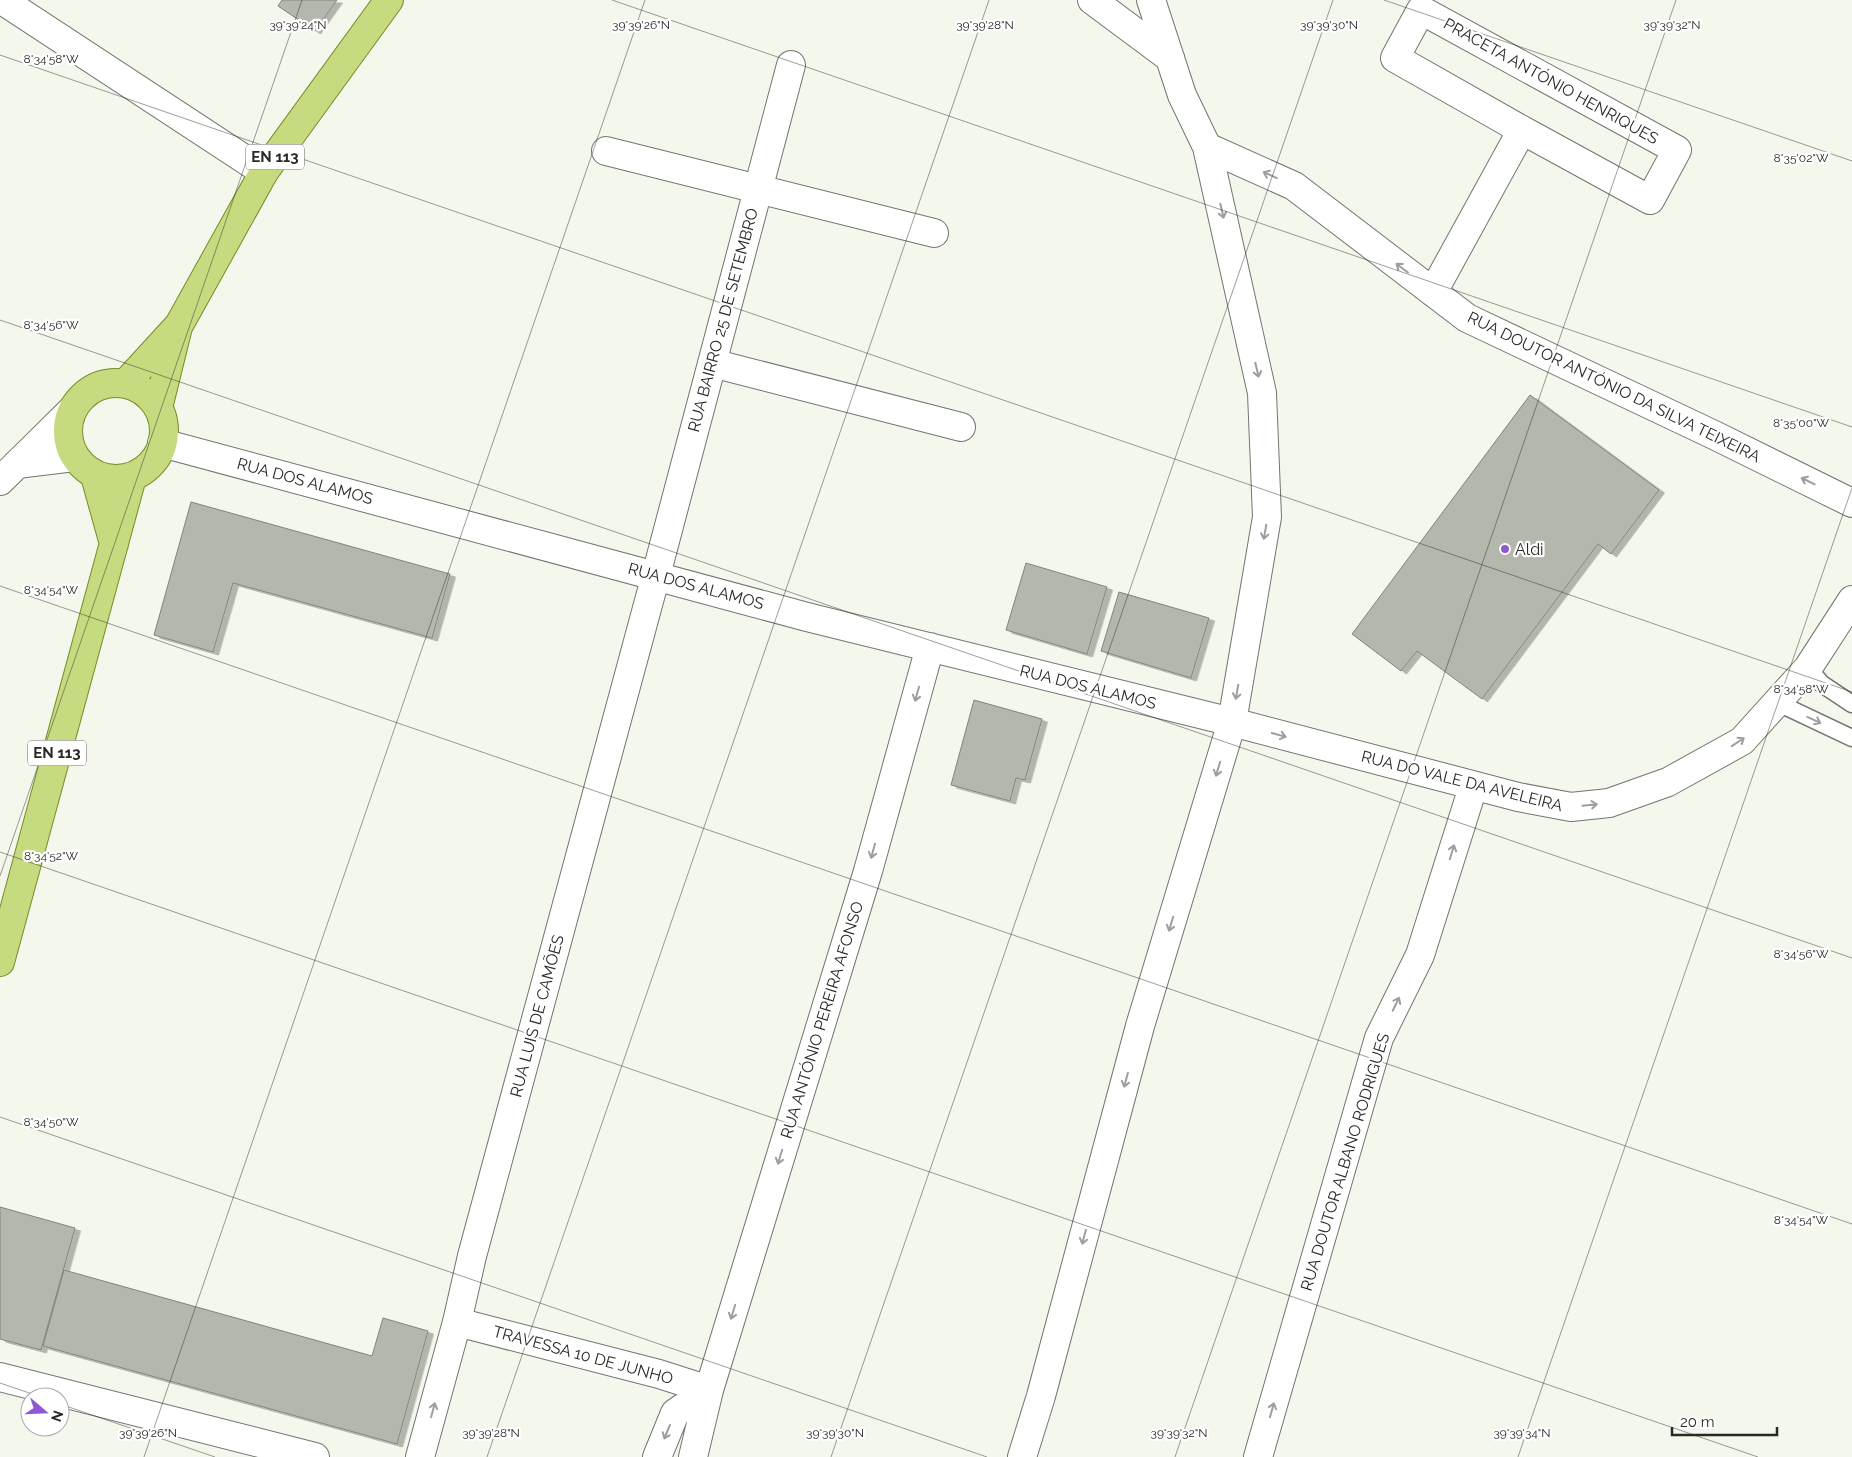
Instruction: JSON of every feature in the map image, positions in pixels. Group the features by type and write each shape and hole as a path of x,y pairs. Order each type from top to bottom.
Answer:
{"main road":[{"name":"EN 113","path":"0,962 132,477 146,470 156,458 162,443 163,419 158,408 150,397 139,388 125,384 179,325 264,172 389,0"},
{"name":"EN 113","path":"158,408 179,325"},
{"path":"125,384 110,383 95,388 82,396 73,409 67,424 68,441 74,457 83,468 95,476 119,480 132,477"},
{"path":"95,476 114,544"}],"street":[{"path":"2,0 264,172"},
{"path":"1092,0 1170,58"},
{"path":"1022,1457 1041,1396 1140,1026 1232,722 1267,517 1262,393 1207,147 1182,96 1151,0"},
{"name":"PRACETA ANTÓNIO HENRIQUES","path":"1421,10 1677,150 1650,200 1522,130 1395,58 1421,10"},
{"name":"RUA BAIRRO 25 DE SETEMBRO","path":"656,575 791,65"},
{"path":"1434,292 1522,130"},
{"name":"RUA DOUTOR ANTÓNIO DA SILVA TEIXEIRA","path":"1207,147 1294,186 1467,318 1714,435 1852,503"},
{"path":"606,151 934,233"},
{"path":"712,363 960,426"},
{"path":"8,473 73,409"},
{"name":"RUA DOS ALAMOS","path":"162,443 807,617 1232,722"},
{"path":"8,473 74,457"},
{"name":"RUA LUIS DE CAMÕES","path":"420,1457 457,1322 474,1247 656,575"},
{"name":"RUA DO VALE DA AVELEIRA","path":"1232,722 1473,787 1518,797 1571,807 1609,803 1668,782 1742,741 1808,668 1852,600"},
{"name":"RUA ANTÓNIO PEREIRA AFONSO","path":"693,1457 709,1390 868,871 930,647"},
{"name":"RUA DOUTOR ALBANO RODRIGUES","path":"1258,1457 1379,1038 1420,955 1473,787"},
{"name":"TRAVESSA 10 DE JUNHO","path":"457,1322 659,1374 709,1390"},
{"path":"0,1377 315,1457"},
{"path":"657,1457 675,1413 709,1390"}],"lane":[{"path":"1808,668 1822,684 1852,704"},
{"path":"1776,702 1852,738"}],"building":[{"path":"282,0 337,0 315,31 278,6"},
{"name":"Aldi","path":"1530,395 1659,490 1611,554 1598,544 1482,699 1417,651 1401,671 1352,634"},
{"path":"191,502 450,574 432,638 233,583 213,652 154,635"},
{"path":"1026,563 1107,587 1087,654 1006,630"},
{"path":"1119,592 1209,618 1191,678 1101,651"},
{"path":"974,700 1042,719 1025,780 1016,778 1010,801 951,785"},
{"path":"0,1207 75,1228 41,1350 0,1339"},
{"path":"64,1270 372,1356 383,1318 428,1331 397,1444 43,1346"}],"place":[{"name":"Aldi","path":"1505,549"}]}
